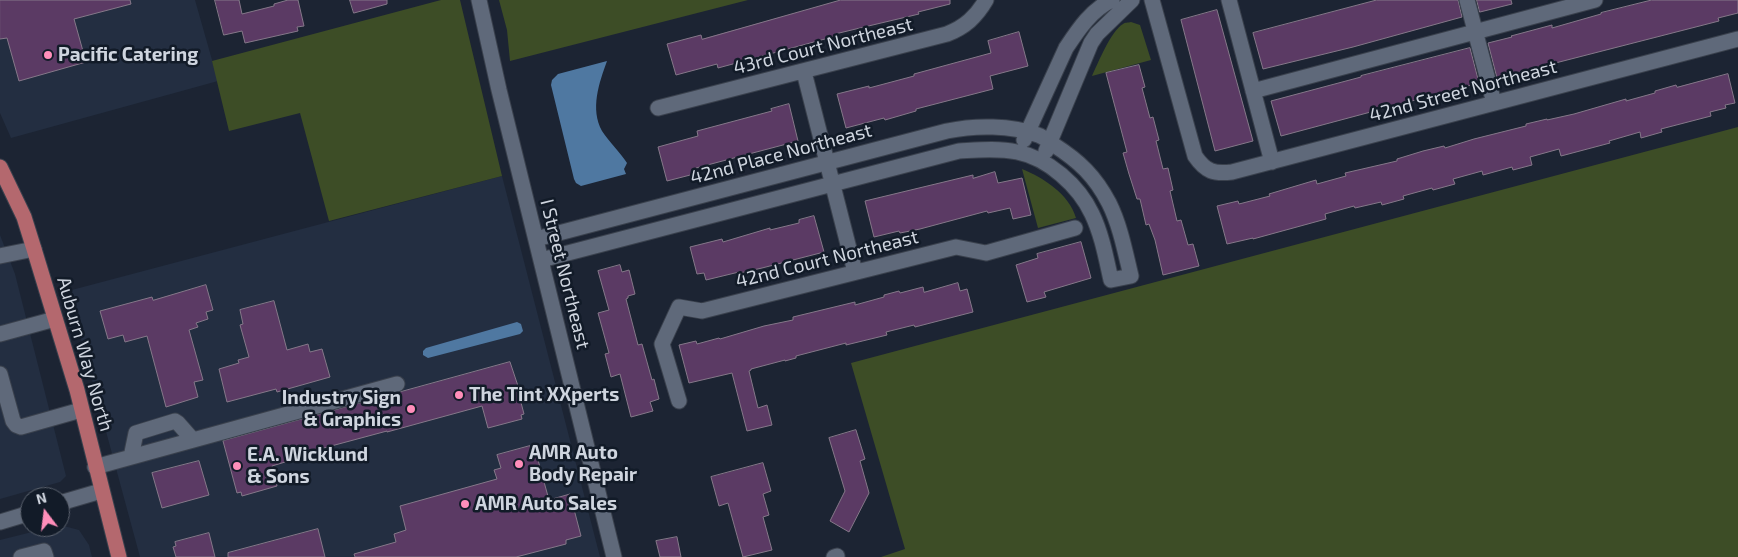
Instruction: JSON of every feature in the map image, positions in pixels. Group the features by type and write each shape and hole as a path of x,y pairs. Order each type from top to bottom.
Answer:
{"main road":[{"name":"Auburn Way North","path":"0,166 24,217 34,249 81,410 119,557"}],"street":[{"name":"I Street Northeast","path":"479,0 499,90 614,557"},
{"name":"43rd Court Northeast","path":"658,108 947,34 971,21 986,0"},
{"path":"1030,156 1039,137 1066,48 1074,35 1096,10 1112,0"},
{"path":"1030,156 1091,43 1097,34 1132,0"},
{"name":"42nd Street Northeast","path":"1152,0 1195,156 1207,169 1218,173 1232,172 1272,162 1738,39"},
{"path":"1229,0 1272,162"},
{"path":"1467,0 1494,104"},
{"path":"1253,91 1595,0"},
{"path":"804,72 855,272"},
{"name":"42nd Place Northeast","path":"536,239 967,127 992,127 1039,137"},
{"path":"541,260 959,151 988,149 1030,156 1067,180 1091,212 1099,232 1112,280 1131,276 1117,222 1109,203 1096,182 1086,168 1039,137"},
{"name":"42nd Court Northeast","path":"679,401 662,344 678,307 702,311 956,247 986,253 1075,228"},
{"path":"0,256 34,249"},
{"path":"0,334 55,319"},
{"path":"0,374 13,421 16,425 21,427 81,410"},
{"path":"95,467 397,384"},
{"path":"132,457 136,433 175,421 193,440"},
{"path":"70,501 101,491"},
{"path":"0,522 20,516"},
{"path":"22,557 44,551 46,557"}],"shaded area":[{"path":"0,0 195,0 218,81 11,138 0,113"},
{"path":"502,176 600,557 140,557 68,291"},
{"path":"0,235 15,274 66,476 60,482 42,487 20,487 20,493 0,499"},
{"path":"70,528 79,530 89,545 92,557 0,557 0,540 20,535 20,537 70,537"}],"green space":[{"path":"441,0 460,0 502,176 329,221 300,113 229,131 212,61"},
{"path":"499,0 748,0 510,61 507,30"},
{"path":"1131,22 1140,25 1151,60 1092,76 1114,33 1124,23"},
{"path":"1738,127 1738,557 881,557 905,549 851,363"},
{"path":"1022,169 1047,182 1062,194 1073,209 1076,218 1038,228"}],"water":[{"path":"607,61 597,96 598,123 627,163 624,169 626,174 581,186 574,179 551,85 552,80 558,74"},
{"path":"517,322 521,324 523,331 520,334 428,358 423,355 423,351 426,348"}],"building":[{"path":"0,0 130,0 131,4 74,19 86,62 19,81 7,38 0,39"},
{"path":"215,0 239,0 242,14 274,6 274,4 288,0 298,0 304,26 297,27 298,31 245,43 242,31 224,35"},
{"path":"350,0 387,0 387,4 354,13"},
{"path":"841,0 950,0 950,4 918,12 919,14 835,34 836,36 718,68 717,64 676,75 667,44 701,35 702,39"},
{"path":"1377,0 1458,0 1462,17 1263,69 1253,33"},
{"path":"1477,0 1511,0 1512,4 1480,12"},
{"path":"1652,0 1738,0 1738,13 1718,18 1719,21 1497,78 1488,43 1552,25 1552,28"},
{"path":"1217,10 1253,141 1215,151 1181,20"},
{"path":"1019,32 1028,66 990,76 993,89 916,109 916,111 885,120 884,118 846,128 837,94 869,86 869,88 991,53 988,41"},
{"path":"1470,48 1479,83 1281,136 1271,101"},
{"path":"1139,65 1145,87 1142,88 1150,118 1153,117 1159,140 1156,141 1163,169 1168,168 1173,190 1170,191 1177,221 1181,220 1188,245 1193,244 1199,266 1163,275 1155,240 1149,224 1146,225 1140,199 1137,199 1123,153 1127,152 1106,73"},
{"path":"1728,74 1735,103 1725,105 1726,108 1710,112 1711,116 1661,129 1662,132 1641,138 1640,132 1609,141 1610,143 1561,156 1559,149 1530,157 1532,165 1513,170 1512,167 1483,175 1482,171 1453,179 1455,184 1403,196 1404,199 1382,205 1381,202 1355,208 1354,206 1325,214 1326,219 1253,239 1227,244 1217,206 1238,201 1239,204 1270,196 1269,194 1316,180 1317,184 1346,176 1345,173 1397,161 1397,159 1423,151 1444,146 1445,148 1526,126 1526,124 1574,114 1655,93 1655,91 1676,85 1677,87"},
{"path":"789,104 798,141 696,168 698,173 667,181 658,147 698,136 697,131 772,111 771,109"},
{"path":"995,172 998,183 1022,178 1031,215 1013,219 1010,208 988,213 987,211 920,229 900,233 899,231 874,237 865,201 973,175 973,178"},
{"path":"814,216 824,252 706,280 704,273 697,274 690,247 722,239 723,242 770,228 770,230 799,223 799,220"},
{"path":"1081,242 1091,278 1044,292 1046,297 1027,302 1016,265 1038,258 1037,254"},
{"path":"620,265 622,272 629,270 635,294 628,296 626,299 638,345 642,344 659,399 650,402 653,411 631,417 620,374 611,377 605,354 609,353 598,313 609,310 598,271"},
{"path":"958,283 960,291 967,289 973,312 915,327 914,325 886,332 887,335 846,345 846,343 751,369 749,371 758,408 767,405 772,425 747,431 732,373 689,383 679,345 696,341 697,344 720,339 793,320 793,317 855,302 855,305 899,291 900,293 923,287 924,292"},
{"path":"206,285 213,310 206,312 208,319 196,323 198,327 189,330 203,380 194,382 198,397 166,407 147,336 125,342 123,335 108,339 100,311 152,297 153,300"},
{"path":"274,301 287,350 308,344 310,352 322,349 330,377 277,392 276,389 227,402 219,369 239,363 238,360 249,357 240,325 243,324 240,310"},
{"path":"510,362 521,395 519,395 524,414 521,415 522,419 488,428 482,406 294,456 295,459 272,466 277,486 242,496 241,492 237,493 223,441"},
{"path":"856,430 865,459 860,461 869,493 849,532 830,521 845,491 829,438"},
{"path":"530,446 531,450 535,449 549,500 570,494 581,536 566,540 566,544 516,557 355,557 354,554 396,542 394,534 406,530 400,506 497,479 494,470 501,468 497,455"},
{"path":"199,461 209,495 162,508 152,473"},
{"path":"763,463 771,491 763,494 769,515 763,517 772,550 743,557 728,503 719,506 711,477"},
{"path":"318,529 325,557 228,557 228,553"},
{"path":"209,533 215,557 176,557 173,547 176,546 175,542"},
{"path":"677,537 681,557 660,557 656,541"}],"place":[{"name":"Pacific Catering","path":"48,55"},
{"name":"The Tint XXperts","path":"459,395"},
{"name":"Industry Sign & Graphics","path":"411,409"},
{"name":"AMR Auto Body Repair","path":"519,464"},
{"name":"E.A. Wicklund & Sons","path":"237,466"},
{"name":"AMR Auto Sales","path":"465,504"}]}
